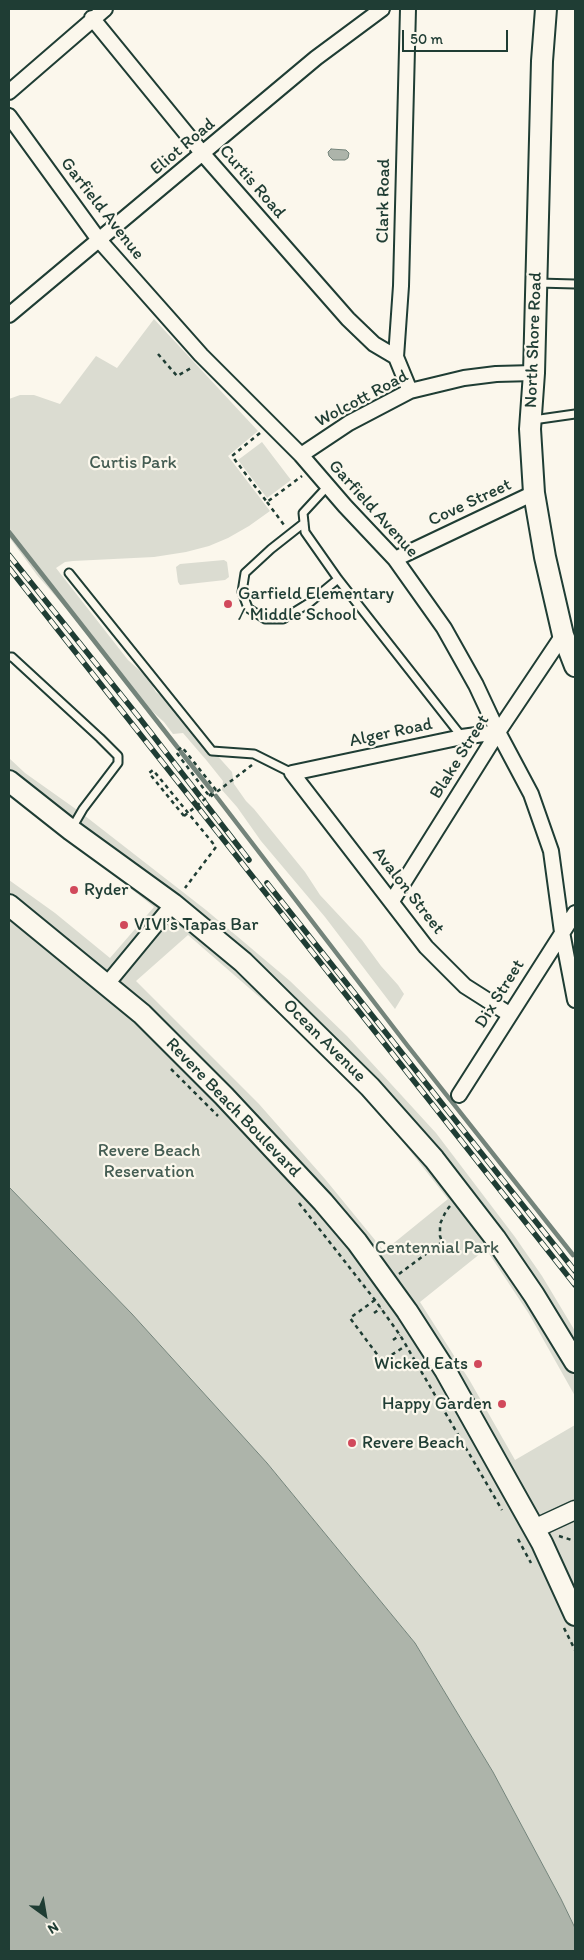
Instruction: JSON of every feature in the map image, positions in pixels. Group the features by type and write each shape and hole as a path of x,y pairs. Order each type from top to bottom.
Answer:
{"main road":[{"name":"North Shore Road","path":"546,9 542,71 534,373 530,421 534,493 545,556 562,635 575,666"},
{"name":"Ocean Avenue","path":"9,781 71,830 179,896 370,1087 416,1138 495,1238 534,1295 575,1362"},
{"name":"Revere Beach Boulevard","path":"9,904 142,1014 257,1132 338,1219 387,1283 427,1341 482,1433 525,1532 575,1614"}],"street":[{"path":"9,92 92,18 105,9"},
{"name":"Eliot Road","path":"9,315 316,58 382,9"},
{"name":"Clark Road","path":"408,9 401,286 396,357 410,392"},
{"name":"Curtis Road","path":"92,18 203,154 348,319 374,344 396,357"},
{"name":"Garfield Avenue","path":"9,116 99,240 201,355 301,455 327,487 395,559 444,628 476,685 498,732 531,794 551,850 562,932 575,1000"},
{"name":"Wolcott Road","path":"301,455 349,424 410,392 464,378 496,374 534,373"},
{"name":"Cove Street","path":"395,559 534,493"},
{"name":"Blake Street","path":"392,901 498,732 562,635"},
{"name":"Alger Road","path":"292,773 462,737 498,732"},
{"name":"Avalon Street","path":"292,773 426,947 465,986 509,1014"},
{"path":"107,984 179,896"},
{"name":"Dix Street","path":"459,1096 509,1014 575,913"},
{"path":"525,1532 575,1510"}],"lane":[{"path":"536,283 575,284"},
{"path":"530,421 575,414"},
{"path":"327,487 303,513 305,532 338,579 462,737"},
{"path":"304,523 245,573 242,592 248,608 265,618 283,619 309,603 338,579"},
{"path":"69,573 212,751 254,754 292,773"},
{"path":"9,657 12,657 118,756 118,764 83,810 71,830"}],"path":[{"path":"158,354 177,376 198,364"},
{"path":"262,432 232,456 285,526"},
{"path":"267,502 302,476"},
{"path":"179,896 216,848 153,770 149,773 184,816 216,790 182,747 176,752 210,797 261,758"},
{"path":"181,1079 220,1119"},
{"path":"462,1194 446,1211 440,1224 442,1242 448,1248 455,1250 478,1246 495,1238"},
{"path":"296,1200 376,1300 400,1335 503,1511"},
{"path":"387,1283 442,1242"},
{"path":"376,1300 350,1318 382,1361 406,1345"},
{"path":"374,1313 381,1308"},
{"path":"393,1340 400,1335"},
{"path":"525,1532 525,1550"},
{"path":"559,1536 575,1541"}],"green space":[{"name":"Curtis Park","path":"154,319 258,431 228,456 270,511 249,526 209,546 154,557 65,562 56,568 128,660 147,677 156,692 170,703 232,772 234,784 246,801 305,872 320,895 362,940 398,985 404,994 395,1009 325,917 261,841 237,807 222,790 223,781 207,761 183,733 173,734 164,722 141,701 85,630 37,575 9,537 9,399 20,395 34,395 60,404 96,356 117,368"},
{"path":"262,442 291,480 267,498 238,460"},
{"path":"224,560 227,562 229,577 225,580 180,585 178,582 176,567 180,564"},
{"name":"Revere Beach Reservation","path":"9,758 25,773 80,812 206,910 290,981 347,1036 436,1133 515,1237 542,1276 575,1331 575,1396 529,1314 486,1249 420,1302 470,1381 515,1460 575,1425 575,1928 493,1772 415,1643 267,1463 132,1314 9,1187 9,880 55,913 110,958 154,907 9,792","holes":["188,935 301,1033 332,1063 399,1137 448,1199 384,1251 325,1179 259,1104 136,981"]}],"shaded area":[{"path":"331,149 346,150 349,153 348,158 345,160 333,160 328,152"},
{"path":"9,1187 132,1314 267,1463 415,1643 493,1772 561,1899 575,1928 575,1951 9,1951"}],"waterway":[{"path":"9,532 178,748"},
{"path":"181,752 212,791"},
{"path":"216,796 407,1045 573,1255"}],"railway":[{"path":"9,555 138,716 249,860"},
{"path":"9,568 575,1285"},
{"path":"267,883 575,1271"}],"place":[{"name":"Garfield Elementary / Middle School","path":"228,604"},
{"name":"Ryder","path":"74,890"},
{"name":"VIVI’s Tapas Bar","path":"124,925"},
{"name":"Wicked Eats","path":"478,1364"},
{"name":"Happy Garden","path":"502,1404"},
{"name":"Revere Beach","path":"352,1443"}],"park label":[{"name":"Centennial Park","path":"437,1248"}]}
